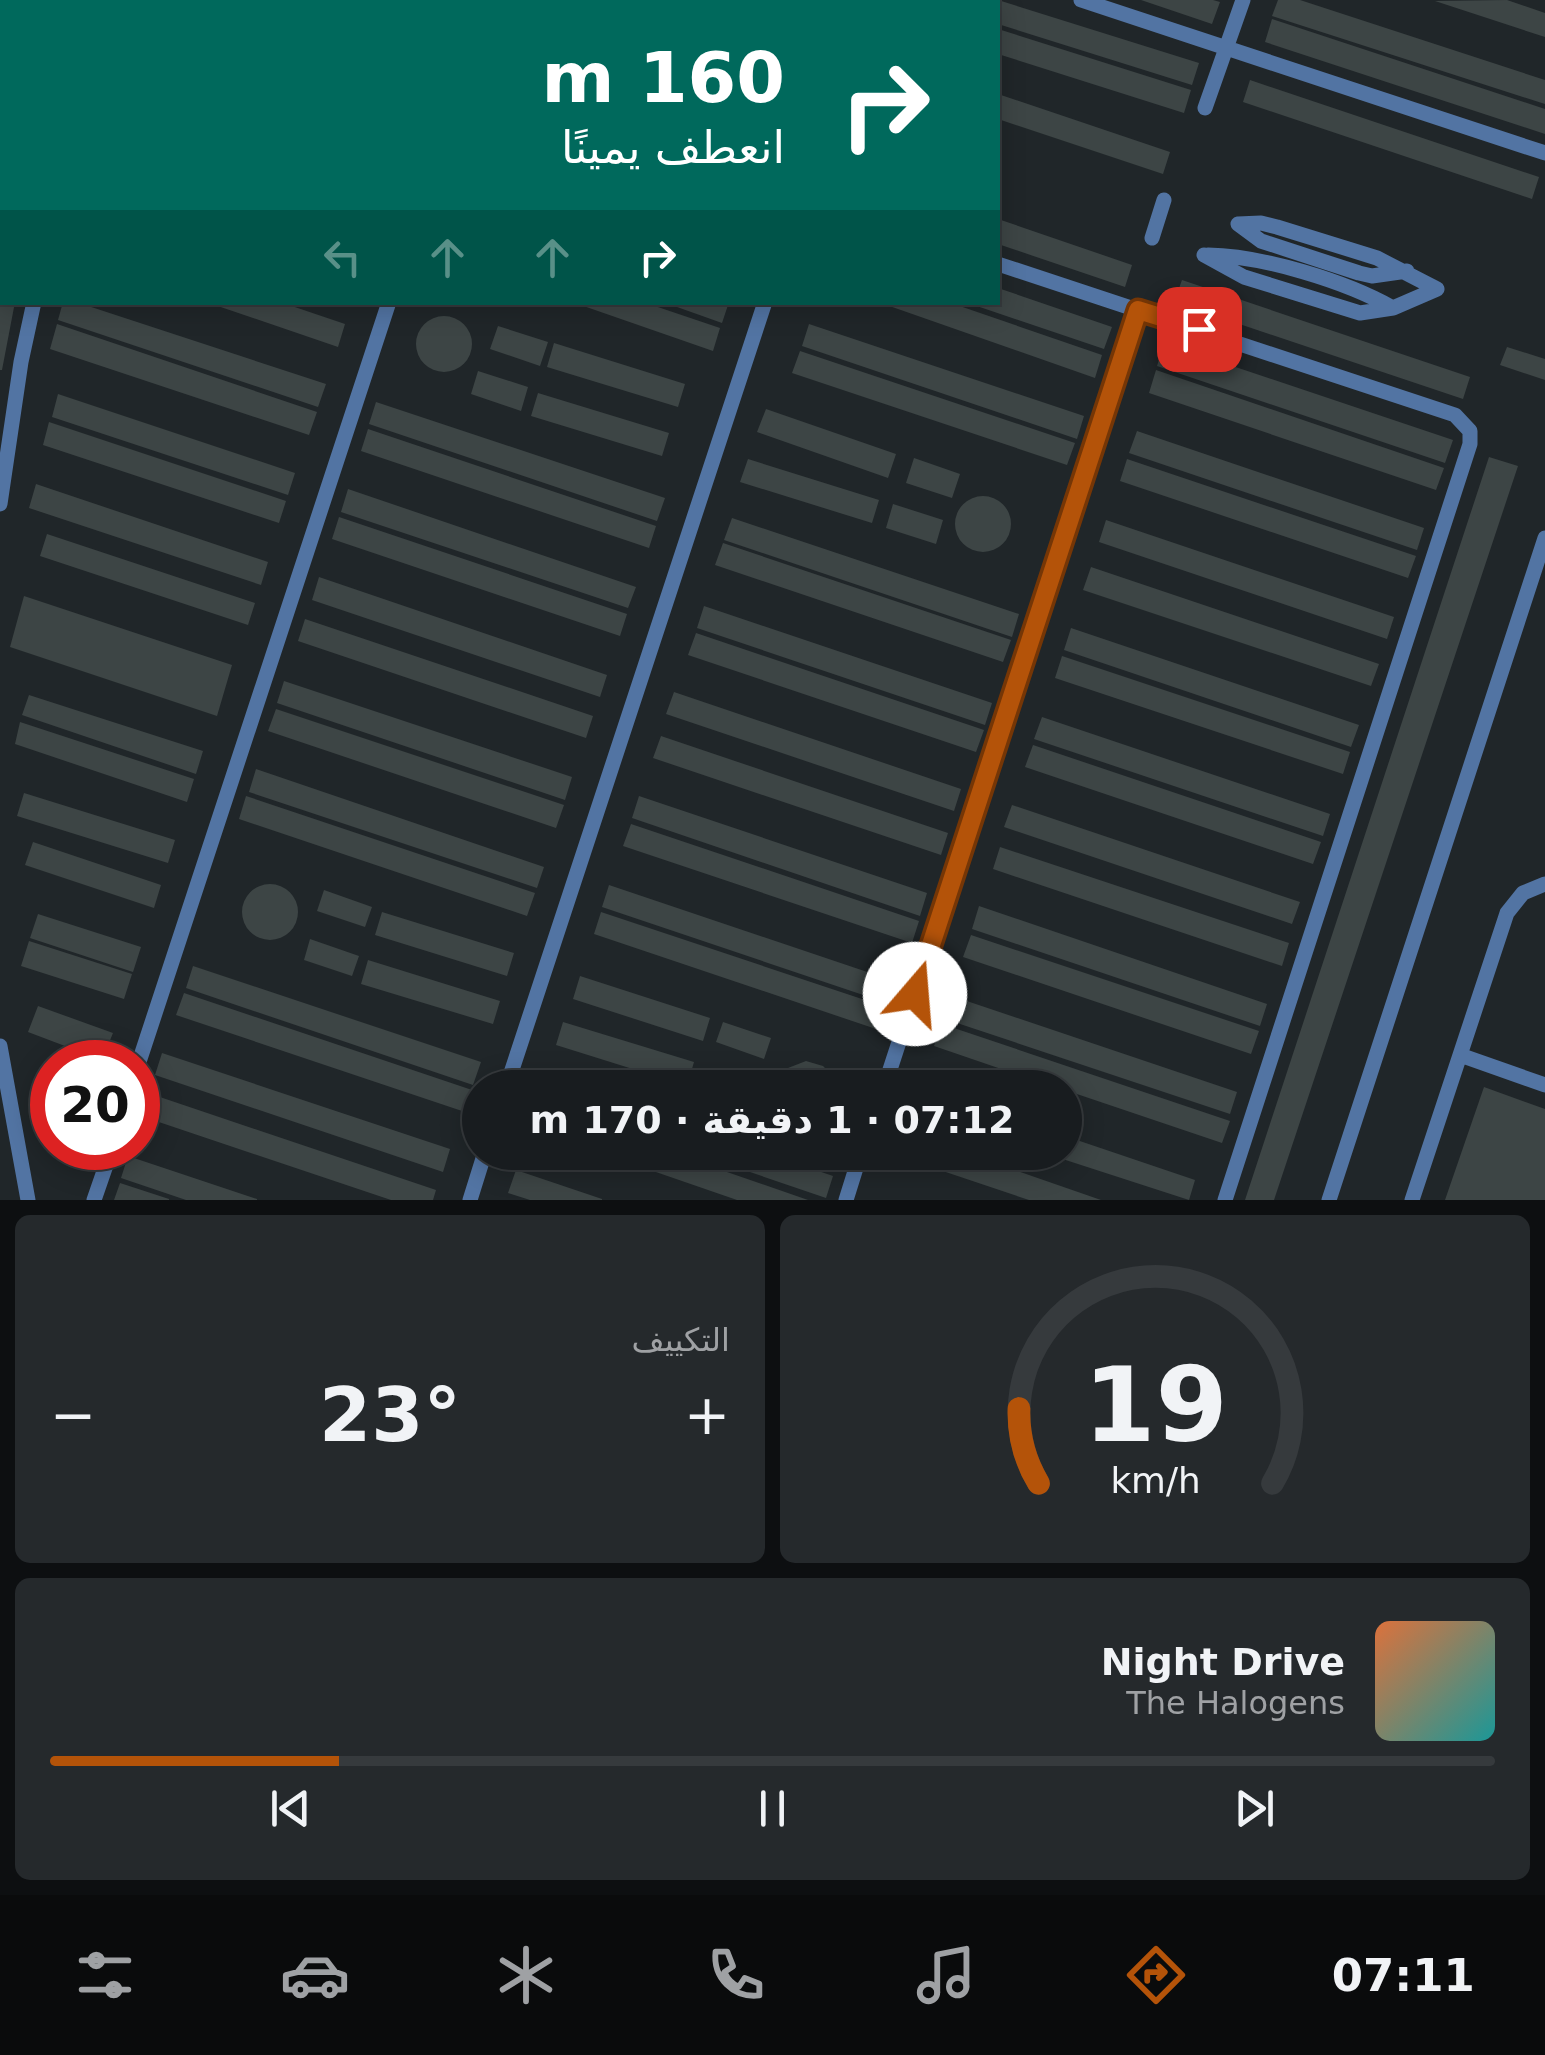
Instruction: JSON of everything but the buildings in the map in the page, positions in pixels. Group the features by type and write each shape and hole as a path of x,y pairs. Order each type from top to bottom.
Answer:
{"lane":[{"path":"1081,0 1545,153"},
{"path":"1206,108 1243,0"},
{"path":"1152,238 1164,200"},
{"path":"1204,255 1244,277 1360,313 1392,308 1437,289 1407,271 1358,274 1261,241 1238,224"},
{"path":"1000,265 1455,416 1467,424 1471,438 1224,1200"},
{"path":"0,504 33,305"},
{"path":"146,1040 388,305"},
{"path":"512,1070 764,305"},
{"path":"890,1070 1138,310"},
{"path":"1329,1200 1541,562 1545,538"},
{"path":"1412,1200 1507,913 1523,893 1545,884"},
{"path":"0,1046 28,1200"},
{"path":"1460,1055 1545,1085"},
{"path":"94,1200 104,1170"},
{"path":"470,1200 479,1170"},
{"path":"846,1200 855,1170"}],"route":[{"path":"915,994 1138,310 1199,329"}]}
